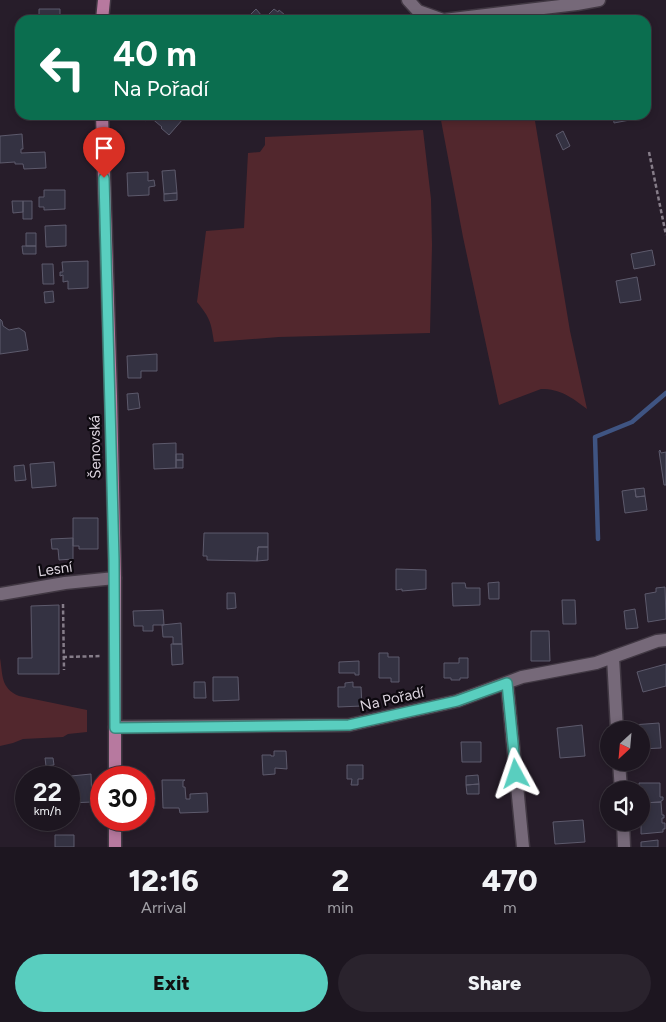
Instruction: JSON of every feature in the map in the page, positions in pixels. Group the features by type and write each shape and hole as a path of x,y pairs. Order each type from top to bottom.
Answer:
{"main road":[{"path":"102,15 103,2"},
{"name":"Šenovská","path":"102,120 115,578 115,766"},
{"path":"115,831 115,847"}],"street":[{"path":"408,0 418,11 430,15"},
{"path":"486,15 599,0"},
{"name":"Lesní","path":"0,594 65,583 115,578"},
{"name":"Na Pořadí","path":"115,728 168,730 349,725 457,701 522,677 596,663 658,641 666,640"},
{"path":"613,657 617,721"},
{"path":"507,683 523,847"},
{"path":"623,831 624,847"}],"path":[{"path":"649,152 666,235"},
{"path":"63,604 64,670"},
{"path":"63,657 116,655"}],"shaded area":[{"path":"441,120 535,120 570,331 587,409 566,394 548,389 541,389 499,405 463,237"},
{"path":"423,130 431,199 430,333 279,337 214,342 209,321 197,302 206,231 244,228 248,153 260,152 265,145 265,137"},
{"path":"0,658 5,685 8,689 19,696 87,710 87,732 68,734 63,737 23,739 0,746"}],"building":[{"path":"39,9 60,9 60,15 39,15"},
{"path":"256,9 261,15 250,15"},
{"path":"274,9 278,12 279,10 285,15 268,15"},
{"path":"154,120 182,120 169,135"},
{"path":"614,120 630,120 614,123"},
{"path":"563,131 570,146 563,150 556,135"},
{"path":"22,134 23,149 21,149 21,153 45,152 46,168 24,169 23,164 15,164 15,162 0,163 0,136"},
{"path":"175,170 177,193 164,194 162,171"},
{"path":"148,172 148,181 154,180 155,186 149,187 149,195 128,196 127,173"},
{"path":"44,190 65,190 65,209 44,210 44,207 39,207 39,197 44,197"},
{"path":"177,193 177,200 164,201 164,194"},
{"path":"12,201 23,201 23,212 13,213"},
{"path":"23,201 32,201 32,219 23,219"},
{"path":"66,225 66,246 46,247 45,226"},
{"path":"26,233 36,233 36,246 26,246"},
{"path":"22,246 36,246 36,254 23,254"},
{"path":"652,250 655,265 634,269 631,254"},
{"path":"88,261 88,288 68,289 68,281 63,282 63,275 60,276 60,272 63,272 62,262"},
{"path":"42,264 53,264 54,284 43,284"},
{"path":"637,277 641,300 620,303 616,281"},
{"path":"53,291 54,302 45,303 44,292"},
{"path":"0,319 3,326 9,330 19,328 25,332 28,350 0,354"},
{"path":"157,354 157,371 141,371 141,378 128,378 127,356"},
{"path":"138,393 140,408 128,410 127,394"},
{"path":"176,443 176,468 154,469 153,444"},
{"path":"660,450 661,453 666,452 666,485 664,485"},
{"path":"176,454 183,454 183,460 176,460"},
{"path":"176,460 183,460 183,468 176,468"},
{"path":"54,462 56,486 32,488 30,464"},
{"path":"24,465 26,480 15,481 14,466"},
{"path":"644,488 645,496 636,497 635,489"},
{"path":"635,489 636,497 645,496 647,510 625,513 622,491"},
{"path":"73,518 98,518 98,549 79,549 79,546 73,546"},
{"path":"204,533 268,533 268,547 258,547 257,561 207,560 207,556 203,556"},
{"path":"73,538 73,559 59,560 58,549 52,549 51,539"},
{"path":"258,547 268,547 268,560 257,561"},
{"path":"396,569 426,570 426,589 396,590"},
{"path":"499,582 499,599 489,599 488,583"},
{"path":"452,583 465,583 466,588 480,588 480,605 453,606"},
{"path":"665,587 666,619 648,622 645,594 656,592 656,588"},
{"path":"227,593 235,593 236,608 227,609"},
{"path":"562,600 575,600 576,624 563,624"},
{"path":"59,605 59,674 18,674 18,658 32,658 31,606"},
{"path":"635,609 638,628 626,629 624,611"},
{"path":"163,610 164,625 153,625 153,631 143,631 143,626 134,626 133,611"},
{"path":"181,623 182,644 173,644 173,637 163,637 162,625"},
{"path":"531,631 549,631 550,661 531,661"},
{"path":"171,644 182,644 183,664 172,665"},
{"path":"379,653 388,653 388,657 399,657 399,682 391,682 391,678 379,678"},
{"path":"459,658 468,658 468,678 451,680 451,678 444,678 444,663 459,663"},
{"path":"359,661 359,675 355,675 355,673 339,673 339,662"},
{"path":"666,664 666,686 643,692 637,672"},
{"path":"213,677 238,677 239,700 213,701"},
{"path":"194,682 205,682 206,698 194,698"},
{"path":"353,682 353,687 361,687 362,706 338,707 338,687 345,687 345,683"},
{"path":"659,723 661,748 650,749 650,724"},
{"path":"582,725 585,756 560,758 557,728"},
{"path":"461,742 481,742 481,762 462,762"},
{"path":"274,751 286,751 287,769 275,768 275,774 263,775 262,755 274,756"},
{"path":"45,758 53,758 54,765 46,766"},
{"path":"347,765 363,765 363,779 358,779 358,785 351,785 352,779 347,779"},
{"path":"90,774 90,802 80,803 80,775"},
{"path":"478,775 479,784 466,785 466,776"},
{"path":"162,780 185,780 183,781 183,787 185,787 186,799 190,799 190,794 207,793 208,812 180,813 179,808 163,808"},
{"path":"650,783 660,783 660,797 663,797 661,802 650,803"},
{"path":"479,784 479,794 467,794 466,785"},
{"path":"661,802 662,815 664,815 662,823 665,823 665,829 663,829 663,832 641,834 641,831 650,831 650,803"},
{"path":"583,820 585,842 555,844 553,822"},
{"path":"55,835 74,835 74,847 55,847"},
{"path":"658,840 658,847 641,847 641,842"}],"waterway":[{"path":"598,539 595,437 632,422 666,393"}],"route":[{"path":"104,178 111,396 116,655 115,728 349,725 457,701 507,683 516,774"}]}
